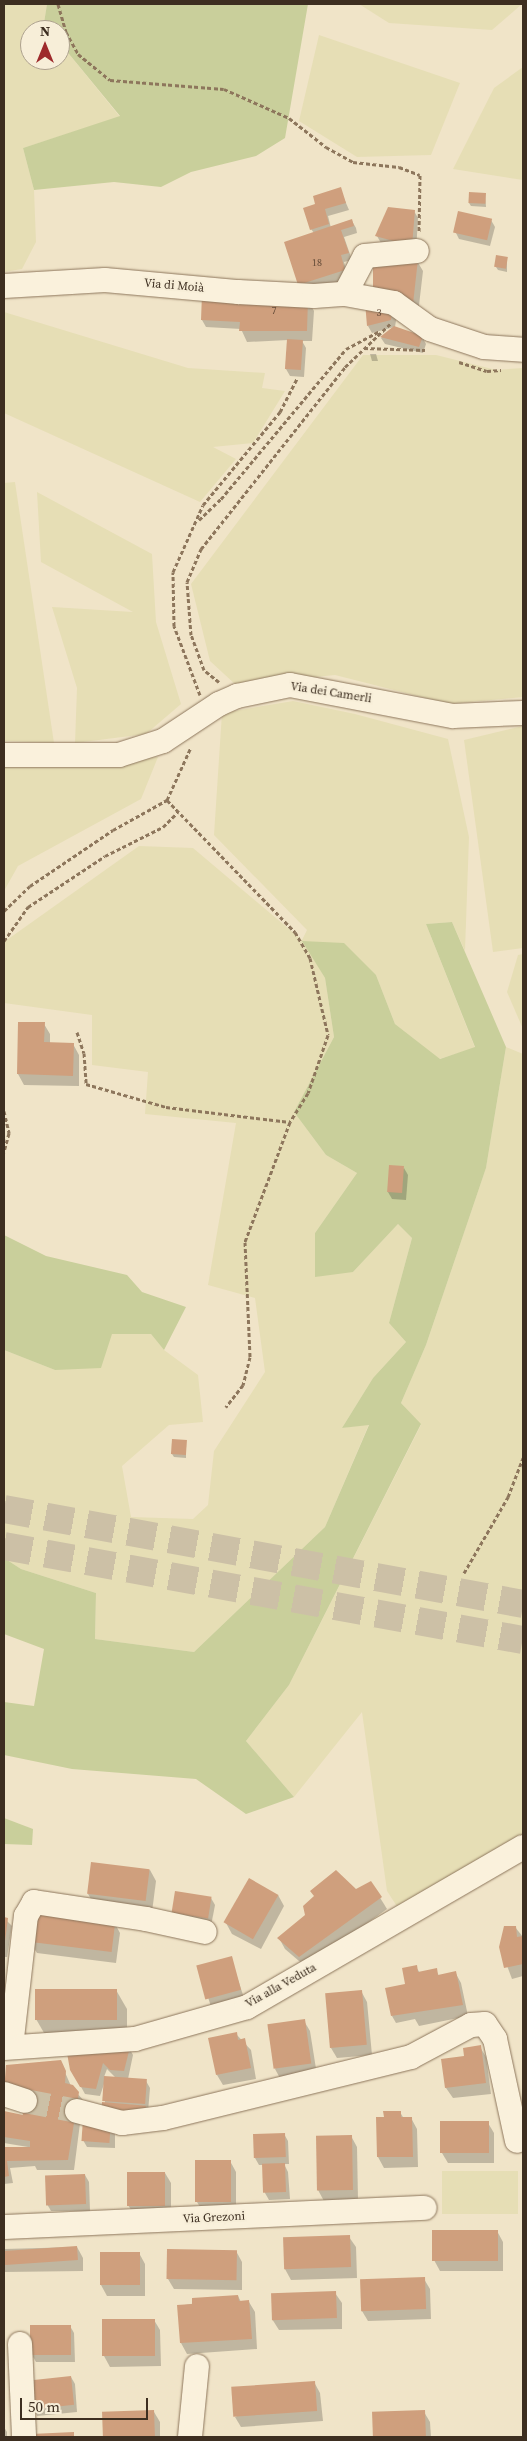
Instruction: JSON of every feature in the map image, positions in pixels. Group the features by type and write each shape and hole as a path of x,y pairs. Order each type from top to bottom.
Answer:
{"street":[{"path":"345,294 365,256 417,251"},
{"name":"Via di Moià","path":"4,286 105,280 238,292 314,296 345,294 394,303 431,339 484,347 523,350"},
{"name":"Via dei Camerli","path":"4,755 119,755 162,741 202,715 237,696 290,685 453,716 523,713"},
{"name":"Via alla Veduta","path":"205,1932 146,1919 34,1902 26,1916 8,2048 135,2039 247,2007 523,1847"},
{"path":"77,2111 122,2123 163,2118 411,2057 471,2025 485,2024 495,2039 516,2141"},
{"name":"Via Grezoni","path":"4,2227 425,2208"},
{"path":"20,2344 24,2437"},
{"path":"190,2437 197,2366"}],"path":[{"path":"58,4 66,32 78,54 110,80 224,89 290,118 326,147 353,162 400,167 420,175 417,251"},
{"path":"198,521 221,499 346,349 366,336 382,330 363,348 244,492 201,549 187,582 191,635 204,670 237,696"},
{"path":"363,348 431,339"},
{"path":"453,359 487,371 505,370"},
{"path":"4,911 30,886 96,842 167,800 190,751 202,715 174,626 171,601 173,572 198,521 203,505 280,412 297,379"},
{"path":"167,800 295,932 310,958 328,1035 308,1093 290,1122 245,1242 250,1357 243,1385 226,1407"},
{"path":"4,941 28,908 105,856 163,827 178,812"},
{"path":"77,1032 84,1053 86,1084 166,1106 290,1122"},
{"path":"4,1111 9,1133 4,1152"},
{"path":"464,1573 508,1497 523,1458"}],"shaded area":[{"path":"4,4 47,4 44,20 20,20 20,70 70,70 70,55 120,117 23,148 34,190 36,242 22,269 4,272"},
{"path":"359,4 522,4 492,30 389,23"},
{"path":"319,35 460,83 431,155 357,157 299,121"},
{"path":"523,67 523,180 453,169 494,88"},
{"path":"4,312 188,368 265,373 262,388 285,391 253,443 213,447 236,459 200,502 4,413"},
{"path":"363,355 436,355 496,370 523,368 523,697 449,704 335,675 236,685 210,661 191,584"},
{"path":"15,482 54,743 4,741 4,483"},
{"path":"37,492 152,554 156,622 181,704 146,734 75,743 77,688 52,607 133,612 41,562"},
{"path":"293,701 355,714 448,739 469,837 465,951 452,922 426,924 475,1048 439,1059 395,1024 376,975 303,941 325,978 334,1037 294,1112 326,1155 357,1173 315,1233 353,1272 398,1224 412,1238 389,1323 406,1342 373,1378 342,1428 369,1424 325,1527 194,1652 95,1639 96,1593 21,1569 4,1558 4,1350 55,1370 112,1334 151,1334 164,1350 198,1375 203,1422 169,1425 122,1466 131,1517 193,1519 208,1505 214,1451 265,1372 255,1298 208,1285 236,1123 145,1114 148,1072 92,1065 92,1015 4,1003 4,942 139,846 193,848 302,940 307,930 214,835 222,713"},
{"path":"523,726 523,948 493,952 464,740"},
{"path":"158,757 141,799 18,866 4,891 4,764"},
{"path":"523,954 523,1029 507,992 518,955"},
{"path":"506,1047 523,1054 523,1835 398,1908 387,1891 362,1712 294,1797 246,1741 289,1685 421,1425 401,1403 426,1345 486,1168"},
{"path":"442,2171 518,2171 518,2214 442,2214"}],"green space":[{"path":"47,4 308,4 285,138 256,156 191,172 161,187 114,182 34,190 23,148 120,116 70,55 70,20 44,20"},
{"path":"452,922 506,1047 486,1168 426,1345 401,1403 421,1424 289,1685 246,1741 294,1797 246,1814 196,1779 72,1769 4,1755 4,1702 34,1706 44,1649 4,1634 4,1558 21,1569 96,1593 95,1639 194,1652 325,1527 369,1425 342,1428 373,1378 406,1342 389,1323 412,1238 398,1224 353,1272 315,1277 315,1233 357,1173 326,1155 294,1112 334,1037 325,978 302,941 344,943 376,975 395,1024 440,1059 475,1047 426,924"},
{"path":"4,1235 46,1256 127,1275 142,1292 186,1307 164,1350 151,1334 112,1334 101,1368 55,1370 4,1350"},
{"path":"4,1818 33,1829 32,1845 4,1844"}],"building":[{"path":"341,187 346,203 325,209 329,224 310,230 303,208 315,204 313,196"},
{"path":"469,192 486,193 485,204 468,203"},
{"path":"388,207 415,210 412,246 375,236"},
{"path":"458,211 492,219 487,240 453,232"},
{"path":"352,219 354,226 341,230 349,253 341,255 345,270 298,285 284,242"},
{"path":"496,255 508,257 506,269 494,267"},
{"path":"373,258 418,259 413,304 373,296"},
{"path":"202,294 308,299 307,331 239,331 240,322 201,320"},
{"path":"365,302 393,306 391,320 367,326"},
{"path":"394,326 423,336 419,347 380,337"},
{"path":"287,339 303,340 301,370 285,369"},
{"path":"18,1022 45,1022 44,1042 74,1043 73,1076 17,1074"},
{"path":"389,1165 404,1166 402,1193 387,1192"},
{"path":"172,1439 187,1440 186,1455 171,1454"},
{"path":"91,1862 150,1869 146,1901 87,1894"},
{"path":"336,1870 356,1889 371,1881 382,1897 299,1957 277,1938 305,1915 303,1906 314,1896 310,1891"},
{"path":"249,1878 278,1895 253,1939 224,1922"},
{"path":"175,1891 212,1897 208,1919 172,1913"},
{"path":"33,1911 115,1921 112,1952 29,1942"},
{"path":"4,1917 8,1918 5,1941 4,1941"},
{"path":"504,1926 516,1926 517,1937 523,1936 523,1964 504,1968 499,1947"},
{"path":"232,1956 241,1990 205,1999 196,1966"},
{"path":"417,1965 418,1972 437,1968 438,1975 456,1971 463,2005 391,2016 385,1988 405,1984 402,1968"},
{"path":"35,1989 117,1989 117,2020 35,2020"},
{"path":"362,1990 367,2045 330,2048 325,1993"},
{"path":"305,2019 311,2064 274,2069 267,2024"},
{"path":"237,2032 238,2040 245,2038 251,2068 216,2075 208,2038"},
{"path":"481,2045 486,2083 445,2088 441,2059 464,2056 463,2048"},
{"path":"130,2047 124,2071 110,2070 103,2063 96,2089 80,2087 70,2070 67,2053"},
{"path":"61,2060 66,2071 65,2083 73,2085 79,2092 68,2160 7,2161 9,2176 4,2177 4,2147 30,2147 30,2141 4,2137 4,2111 23,2115 21,2108 4,2092 6,2065"},
{"path":"104,2076 147,2079 145,2104 102,2101"},
{"path":"102,2102 146,2106 145,2119 101,2115"},
{"path":"383,2111 401,2111 401,2117 412,2117 413,2157 377,2157 376,2117 384,2117"},
{"path":"83,2119 111,2121 109,2143 81,2141"},
{"path":"440,2121 489,2121 489,2153 440,2153"},
{"path":"285,2133 286,2157 254,2158 253,2134"},
{"path":"352,2135 353,2190 317,2191 316,2136"},
{"path":"195,2160 231,2160 231,2202 195,2202"},
{"path":"285,2163 286,2192 263,2193 262,2164"},
{"path":"127,2172 165,2172 165,2206 127,2206"},
{"path":"85,2174 86,2204 46,2205 45,2175"},
{"path":"432,2230 498,2230 498,2261 432,2261"},
{"path":"350,2235 351,2267 284,2269 283,2237"},
{"path":"77,2246 78,2260 5,2265 4,2251"},
{"path":"167,2249 237,2250 236,2280 166,2279"},
{"path":"100,2252 140,2252 140,2285 100,2285"},
{"path":"425,2277 426,2309 361,2311 360,2279"},
{"path":"336,2291 337,2318 272,2320 271,2293"},
{"path":"238,2295 239,2301 249,2300 252,2339 180,2343 177,2305 192,2304 192,2298"},
{"path":"102,2319 155,2319 155,2356 102,2356"},
{"path":"30,2325 71,2325 71,2355 30,2355"},
{"path":"71,2376 74,2405 32,2409 29,2380"},
{"path":"315,2381 317,2411 233,2417 231,2387"},
{"path":"154,2410 155,2437 103,2437 102,2412"},
{"path":"425,2410 426,2437 373,2437 372,2412"},
{"path":"74,2432 74,2437 31,2437 31,2434"}],"tunnel":[{"path":"4,1509 523,1604"},
{"path":"4,1546 523,1640"},
{"path":"25,2101 77,2111"}]}
